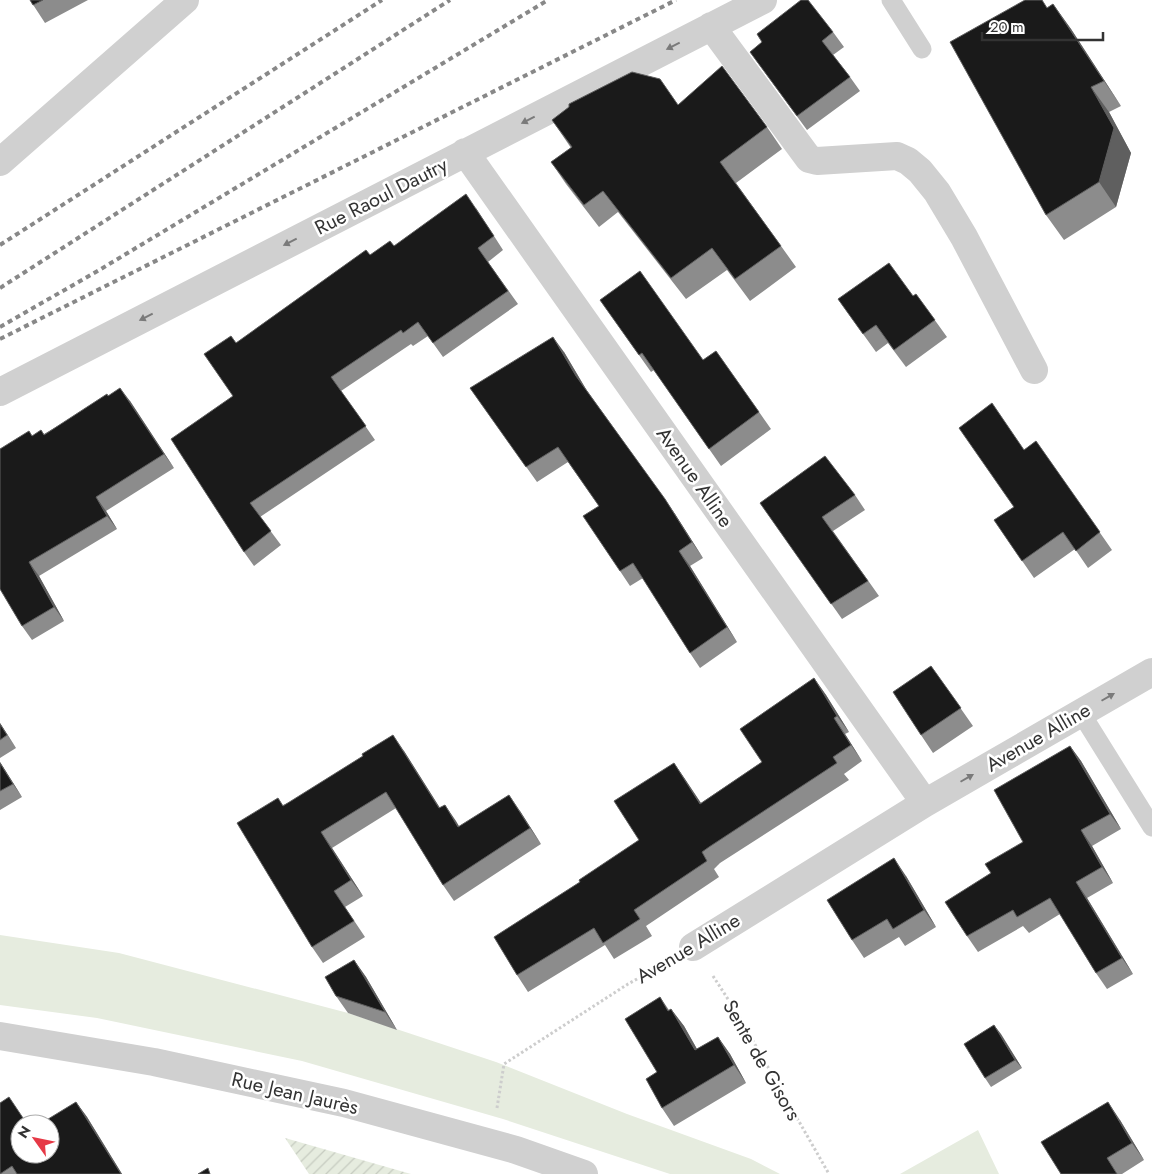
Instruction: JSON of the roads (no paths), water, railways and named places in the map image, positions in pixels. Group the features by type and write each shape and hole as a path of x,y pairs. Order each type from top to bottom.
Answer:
{"street":[{"path":"0,162 185,0"},
{"name":"Rue Raoul Dautry","path":"0,392 763,0"},
{"path":"712,26 809,158 817,161 897,156 908,161 920,171 936,192 964,237 1034,370"},
{"name":"Avenue Alline","path":"465,152 925,803"},
{"name":"Avenue Alline","path":"693,947 925,803 1152,672"},
{"name":"Rue Jean Jaurès","path":"0,1036 154,1062 344,1103 516,1150 584,1174"}],"lane":[{"path":"891,0 922,49"},
{"path":"1081,713 1152,827"}],"railway":[{"path":"0,245 382,0"},
{"path":"0,288 450,0"},
{"path":"0,327 101,269 548,0"},
{"path":"0,339 676,0"}]}
